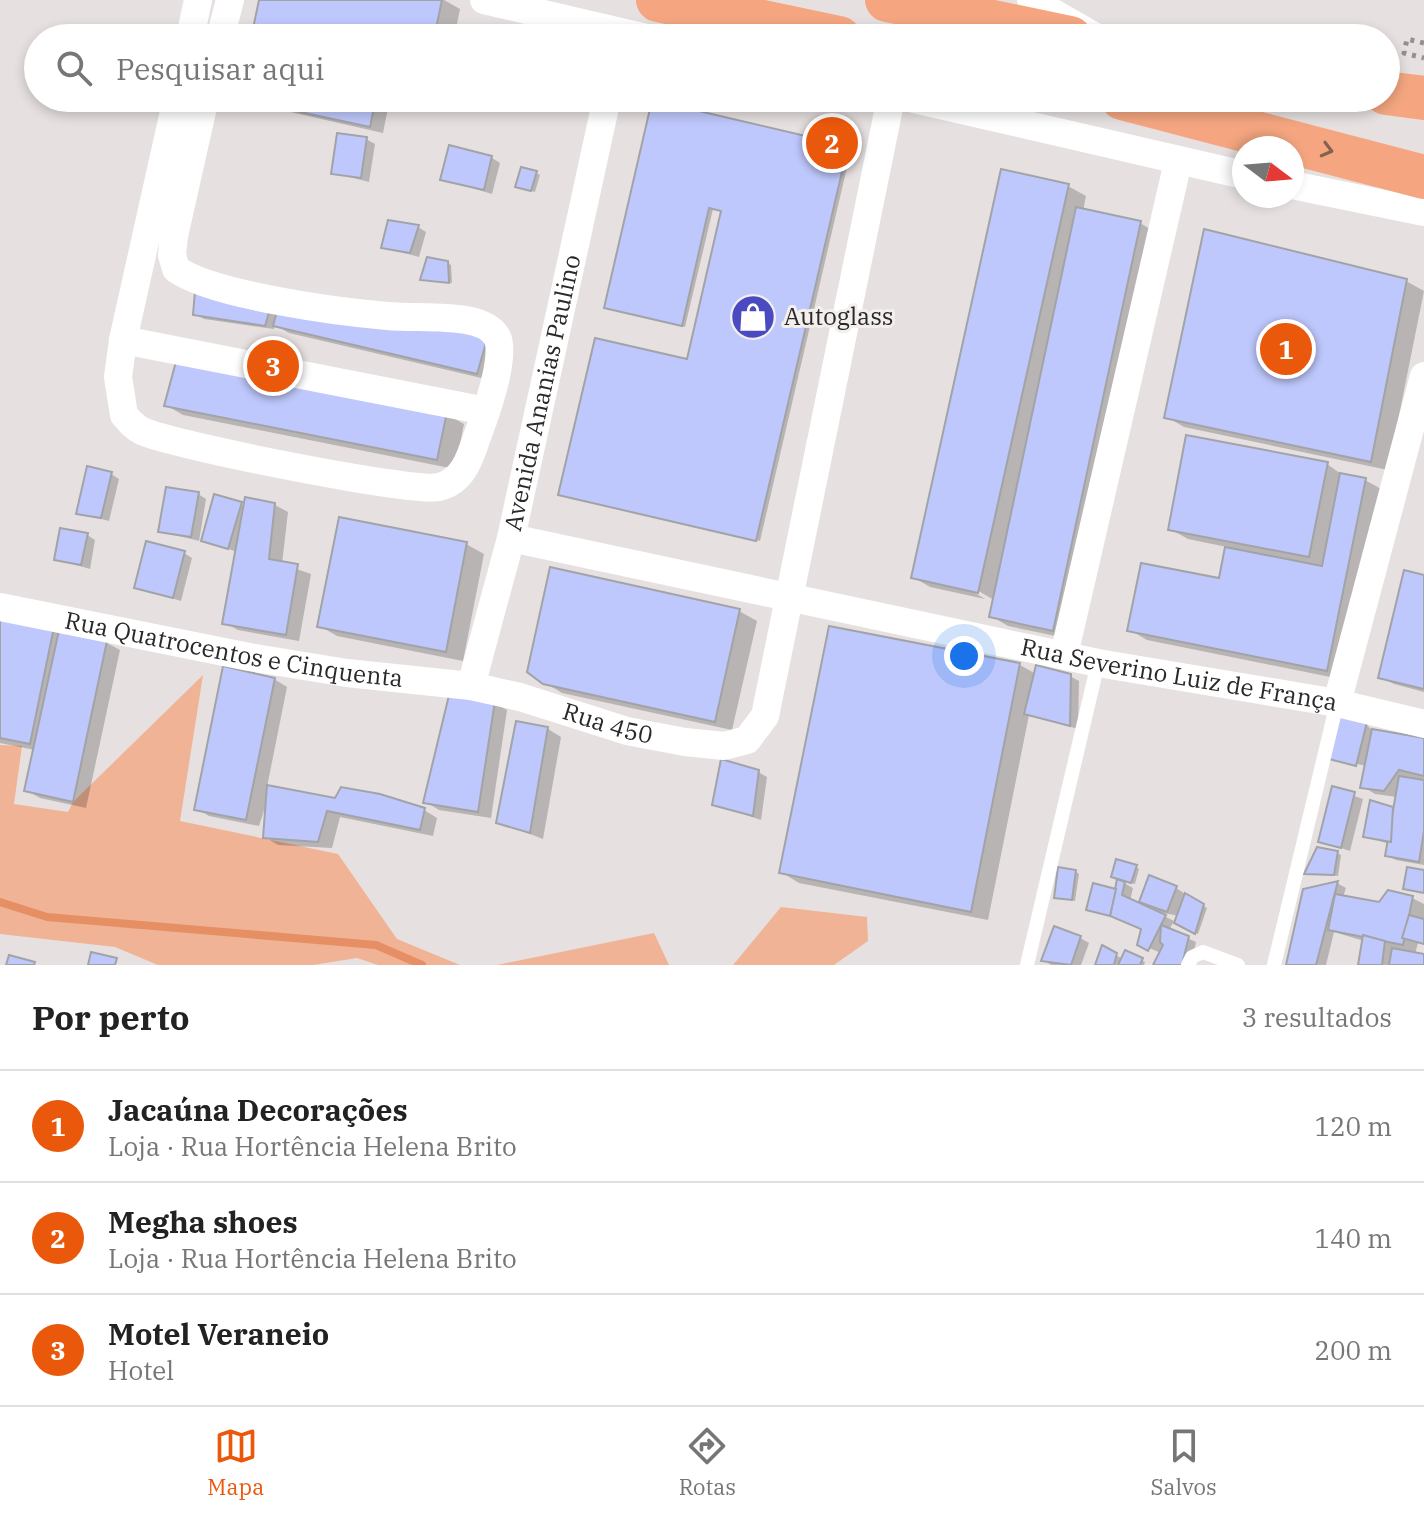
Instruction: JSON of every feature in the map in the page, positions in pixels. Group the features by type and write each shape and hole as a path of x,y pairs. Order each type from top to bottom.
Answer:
{"highway":[{"path":"658,0 772,24"},
{"path":"887,0 1003,24"},
{"path":"1400,95 1424,98"},
{"path":"1176,112 1424,177"}],"street":[{"path":"193,24 198,0"},
{"path":"224,24 230,0"},
{"path":"484,0 581,24"},
{"path":"1031,0 1073,24"},
{"path":"174,112 123,340 118,377 119,400 132,425 144,432 409,488 438,487 455,481 466,466 486,411 499,345 496,335 481,324 363,313 294,301 197,281 176,269 172,255 174,236 202,112"},
{"name":"Avenida Ananias Paulino","path":"471,686 511,538 604,112"},
{"path":"789,599 888,112"},
{"path":"969,112 1232,173"},
{"path":"1064,655 1178,162"},
{"path":"1304,187 1424,212"},
{"path":"123,340 486,411"},
{"path":"1337,703 1424,376"},
{"name":"Rua Severino Luiz de França","path":"511,538 1098,663 1337,703 1424,724"},
{"name":"Rua 450","path":"471,686 520,697 627,731 724,746 747,740 765,716 789,599"},
{"name":"Rua Quatrocentos e Cinquenta","path":"0,607 249,657 347,673 471,686"}],"lane":[{"path":"1027,965 1098,663"},
{"path":"1274,965 1337,703"},
{"path":"1188,965 1192,957 1203,952 1238,965"}],"path":[{"path":"1424,43 1407,39 1404,53 1424,58"}],"shaded area":[{"path":"203,675 180,821 338,854 397,939 460,965 378,965 357,958 313,965 158,965 115,947 0,934 0,745 22,746 14,804 68,812 73,802"},
{"path":"781,907 867,917 868,941 834,965 733,965"},
{"path":"654,933 669,965 497,965"}],"building":[{"path":"259,0 442,0 437,24 254,24"},
{"path":"300,112 373,112 370,127"},
{"name":"Autoglass","path":"649,112 703,112 848,146 756,541 558,495 595,338 687,359 721,211 709,208 682,326 604,308"},
{"path":"337,133 367,137 361,178 331,174"},
{"path":"449,145 492,156 484,190 440,180"},
{"path":"521,167 537,171 531,191 515,187"},
{"path":"1001,169 1069,184 978,593 911,578"},
{"path":"1076,207 1141,221 1053,631 989,617"},
{"path":"388,220 419,225 410,253 381,248"},
{"path":"1204,229 1407,279 1371,462 1164,418"},
{"path":"427,257 448,261 449,283 420,280"},
{"path":"195,291 272,302 265,326 193,315"},
{"path":"280,299 490,329 477,374 273,326"},
{"path":"177,358 447,412 437,460 164,406"},
{"path":"1186,435 1328,462 1309,557 1168,530"},
{"path":"87,466 112,472 101,518 76,514"},
{"path":"1340,473 1366,478 1327,671 1127,631 1141,563 1219,578 1225,547 1322,566"},
{"path":"166,487 199,492 191,537 158,532"},
{"path":"214,494 242,502 228,549 201,541"},
{"path":"245,497 275,503 269,559 298,564 286,635 222,624"},
{"path":"339,517 467,542 446,652 317,627"},
{"path":"60,528 88,533 81,565 54,560"},
{"path":"146,541 185,551 173,598 134,588"},
{"path":"550,567 740,609 715,722 543,684 527,672"},
{"path":"1404,570 1424,575 1424,689 1378,678"},
{"path":"0,616 54,627 30,744 0,738"},
{"path":"829,626 1020,663 971,912 779,873"},
{"path":"59,630 107,641 73,802 24,791"},
{"path":"1036,665 1071,674 1070,726 1024,714"},
{"path":"223,666 275,678 246,820 194,810"},
{"path":"450,691 495,701 478,812 423,803"},
{"path":"1340,715 1367,722 1356,766 1329,759"},
{"path":"516,721 548,727 530,833 496,823"},
{"path":"1372,729 1424,738 1424,776 1399,770 1384,791 1360,788"},
{"path":"721,759 759,770 753,816 712,805"},
{"path":"1399,776 1424,780 1424,831 1419,862 1385,856"},
{"path":"267,785 335,798 341,787 380,794 425,808 420,830 327,811 318,842 263,838"},
{"path":"1332,786 1355,792 1341,848 1318,842"},
{"path":"1370,800 1393,807 1391,842 1363,837"},
{"path":"1317,847 1338,851 1334,875 1304,874"},
{"path":"1116,859 1137,865 1131,883 1111,877"},
{"path":"1058,867 1076,870 1072,900 1054,898"},
{"path":"1407,867 1424,870 1424,893 1403,889"},
{"path":"1149,875 1177,886 1167,912 1139,902"},
{"path":"1117,879 1125,882 1122,895 1166,915 1148,951 1137,945 1141,929 1110,916"},
{"path":"1338,881 1316,965 1286,965 1303,889"},
{"path":"1093,883 1116,889 1110,916 1086,910"},
{"path":"1388,890 1413,896 1403,945 1328,930 1335,894 1379,902"},
{"path":"1185,893 1204,904 1195,934 1174,923"},
{"path":"1409,915 1424,919 1424,944 1402,938"},
{"path":"1161,925 1189,936 1182,965 1153,965 1163,945 1160,942"},
{"path":"1054,926 1081,936 1071,965 1041,961"},
{"path":"1363,935 1385,941 1382,965 1358,965"},
{"path":"1102,945 1117,953 1114,965 1095,965"},
{"path":"1392,948 1424,954 1424,965 1389,965"},
{"path":"1125,950 1143,958 1140,965 1118,965"},
{"path":"91,952 117,958 115,965 88,965"},
{"path":"9,955 35,962 34,965 6,965"}],"waterway":[{"path":"0,902 47,917 376,945 422,965"}],"place":[{"name":"Megha shoes","path":"832,143"},
{"name":"Autoglass","path":"753,317"},
{"name":"Jacaúna Decorações","path":"1286,349"},
{"name":"Motel Veraneio","path":"273,366"}]}
